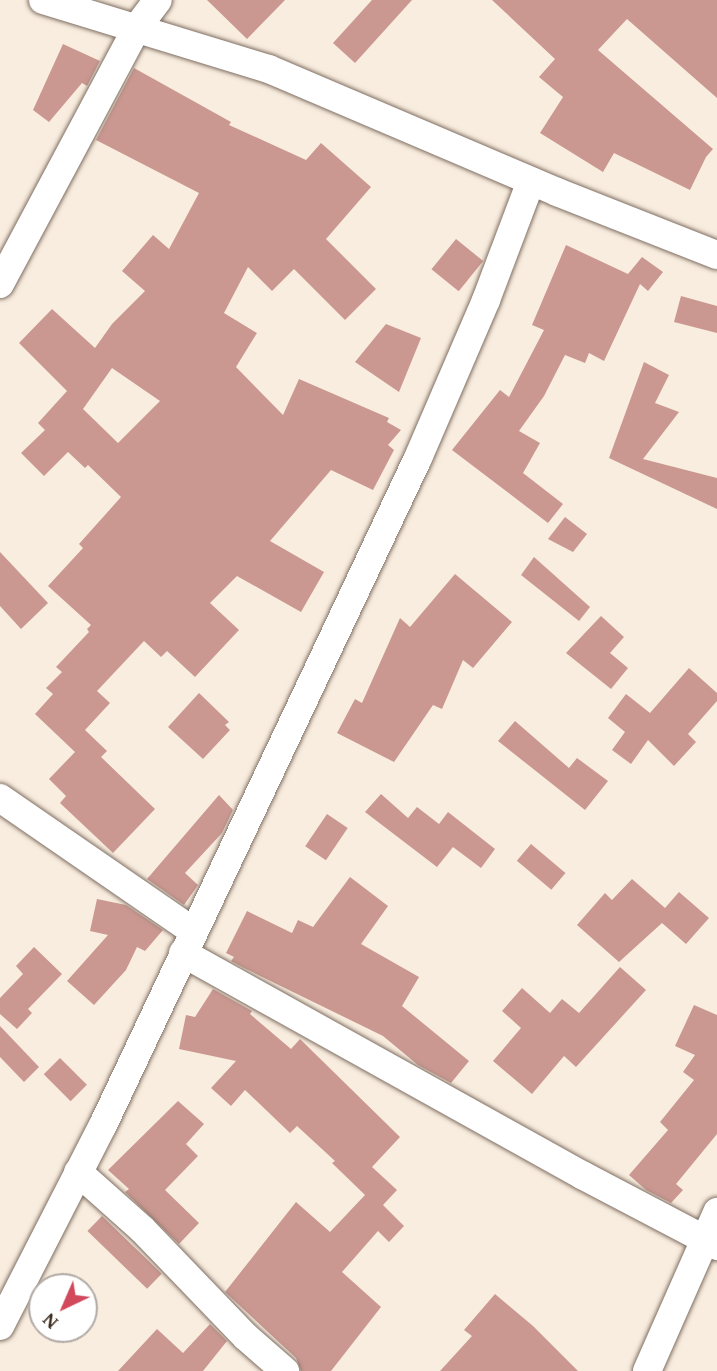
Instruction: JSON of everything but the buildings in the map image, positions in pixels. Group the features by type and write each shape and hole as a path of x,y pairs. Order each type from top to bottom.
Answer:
{"street":[{"path":"43,0 269,69 531,181 717,255"},
{"path":"0,284 136,29 158,0"},
{"path":"0,1326 78,1172 418,457 486,300 531,181"},
{"path":"0,797 188,942 711,1243"},
{"path":"78,1172 142,1229 246,1338 285,1371"},
{"path":"647,1371 711,1243 717,1212"}]}
